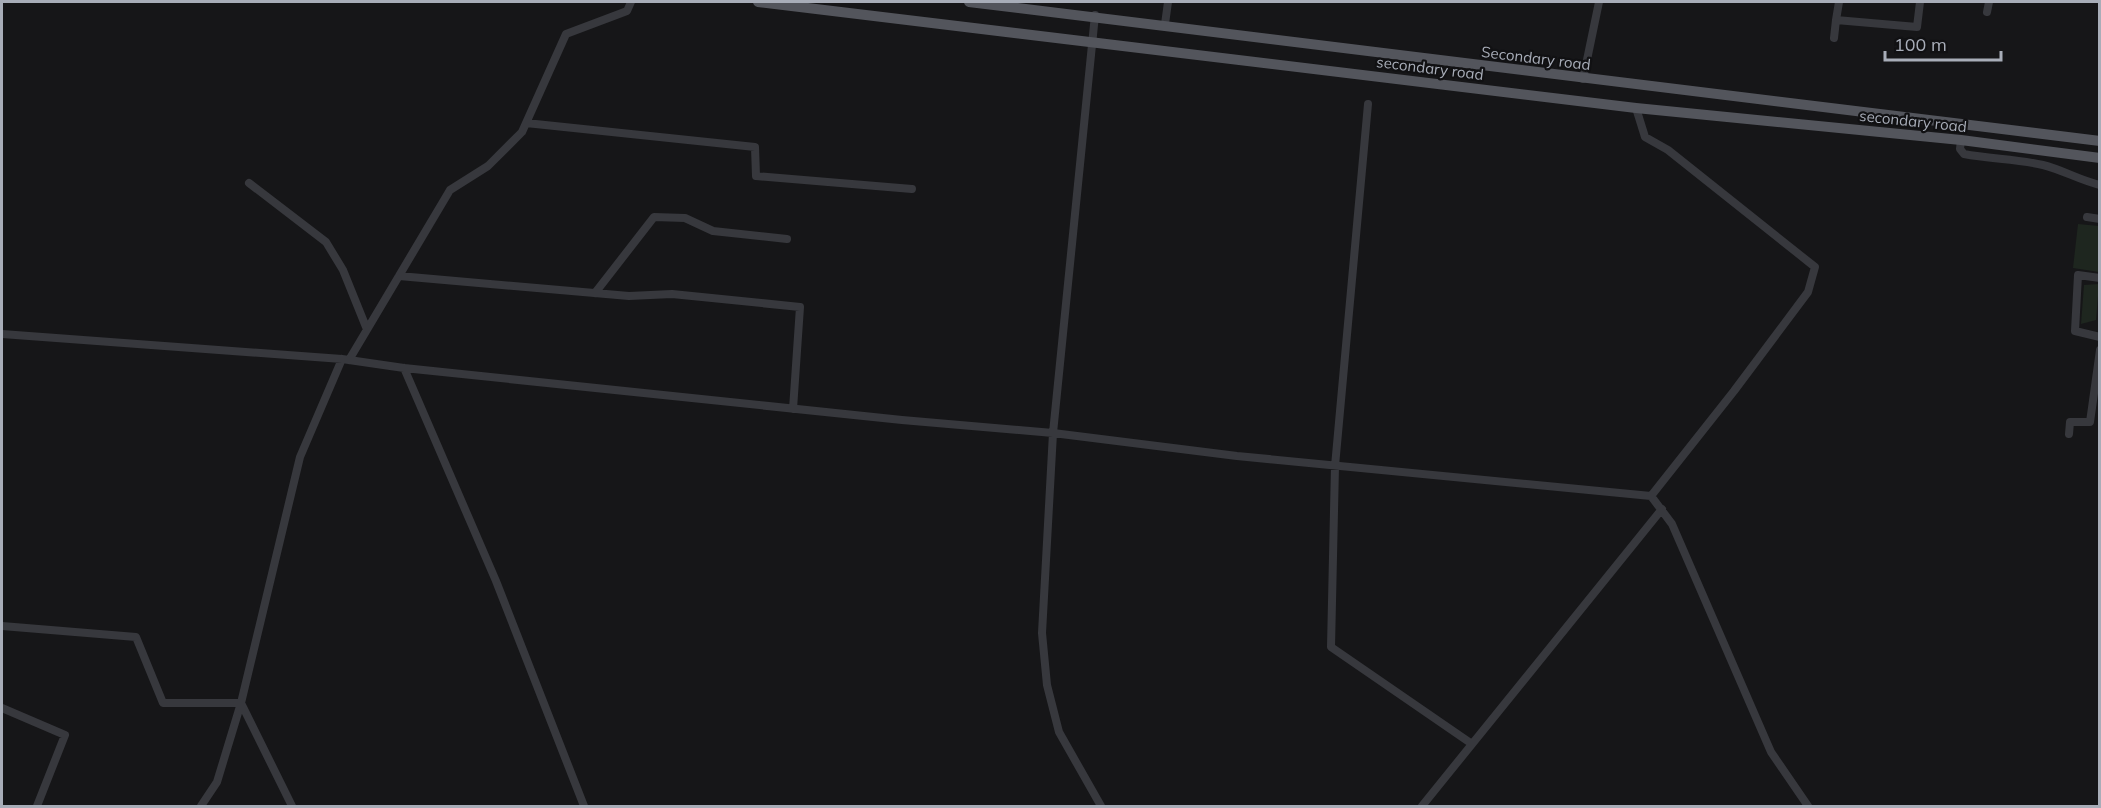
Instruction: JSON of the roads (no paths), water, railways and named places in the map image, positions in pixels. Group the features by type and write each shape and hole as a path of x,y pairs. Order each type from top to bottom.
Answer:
{"main road":[{"name":"secondary road","path":"758,2 1636,108 1961,140 2100,158"},
{"name":"Secondary road","path":"969,2 1095,15 1583,79 2100,141"}],"street":[{"path":"201,807 218,782 241,703 300,457 345,359 399,276 450,190 488,166 522,132 566,34 627,11 630,2"},
{"path":"1165,24 1168,2"},
{"path":"1583,79 1599,2"},
{"path":"1834,38 1839,2"},
{"path":"1836,20 1917,27 1920,2"},
{"path":"1987,12 1989,2"},
{"path":"1095,15 1053,433 1042,633 1047,685 1059,732 1101,807"},
{"path":"1368,104 1335,465 1331,647 1472,744"},
{"path":"1636,108 1645,137 1668,150 1815,267 1808,292 1651,496"},
{"path":"526,123 755,147 756,176 912,189"},
{"path":"1961,140 1960,149 1964,154 2040,164 2062,171 2078,180 2100,185"},
{"path":"249,183 326,242 343,270 366,327"},
{"path":"595,293 654,217 685,218 713,231 787,239"},
{"path":"2087,218 2100,219"},
{"path":"2100,278 2078,275 2075,331 2100,337"},
{"path":"399,276 629,296 672,294 800,307 793,409"},
{"path":"2,334 345,359 404,368 793,409 1053,433 1335,465 1651,496 1672,524 1771,752 1808,807"},
{"path":"2069,434 2070,422 2090,422 2100,350"},
{"path":"404,368 496,581 584,807"},
{"path":"1422,807 1662,509"},
{"path":"2,626 136,637 163,703 241,703"},
{"path":"241,703 292,807"},
{"path":"2,708 65,735 37,807"}]}
